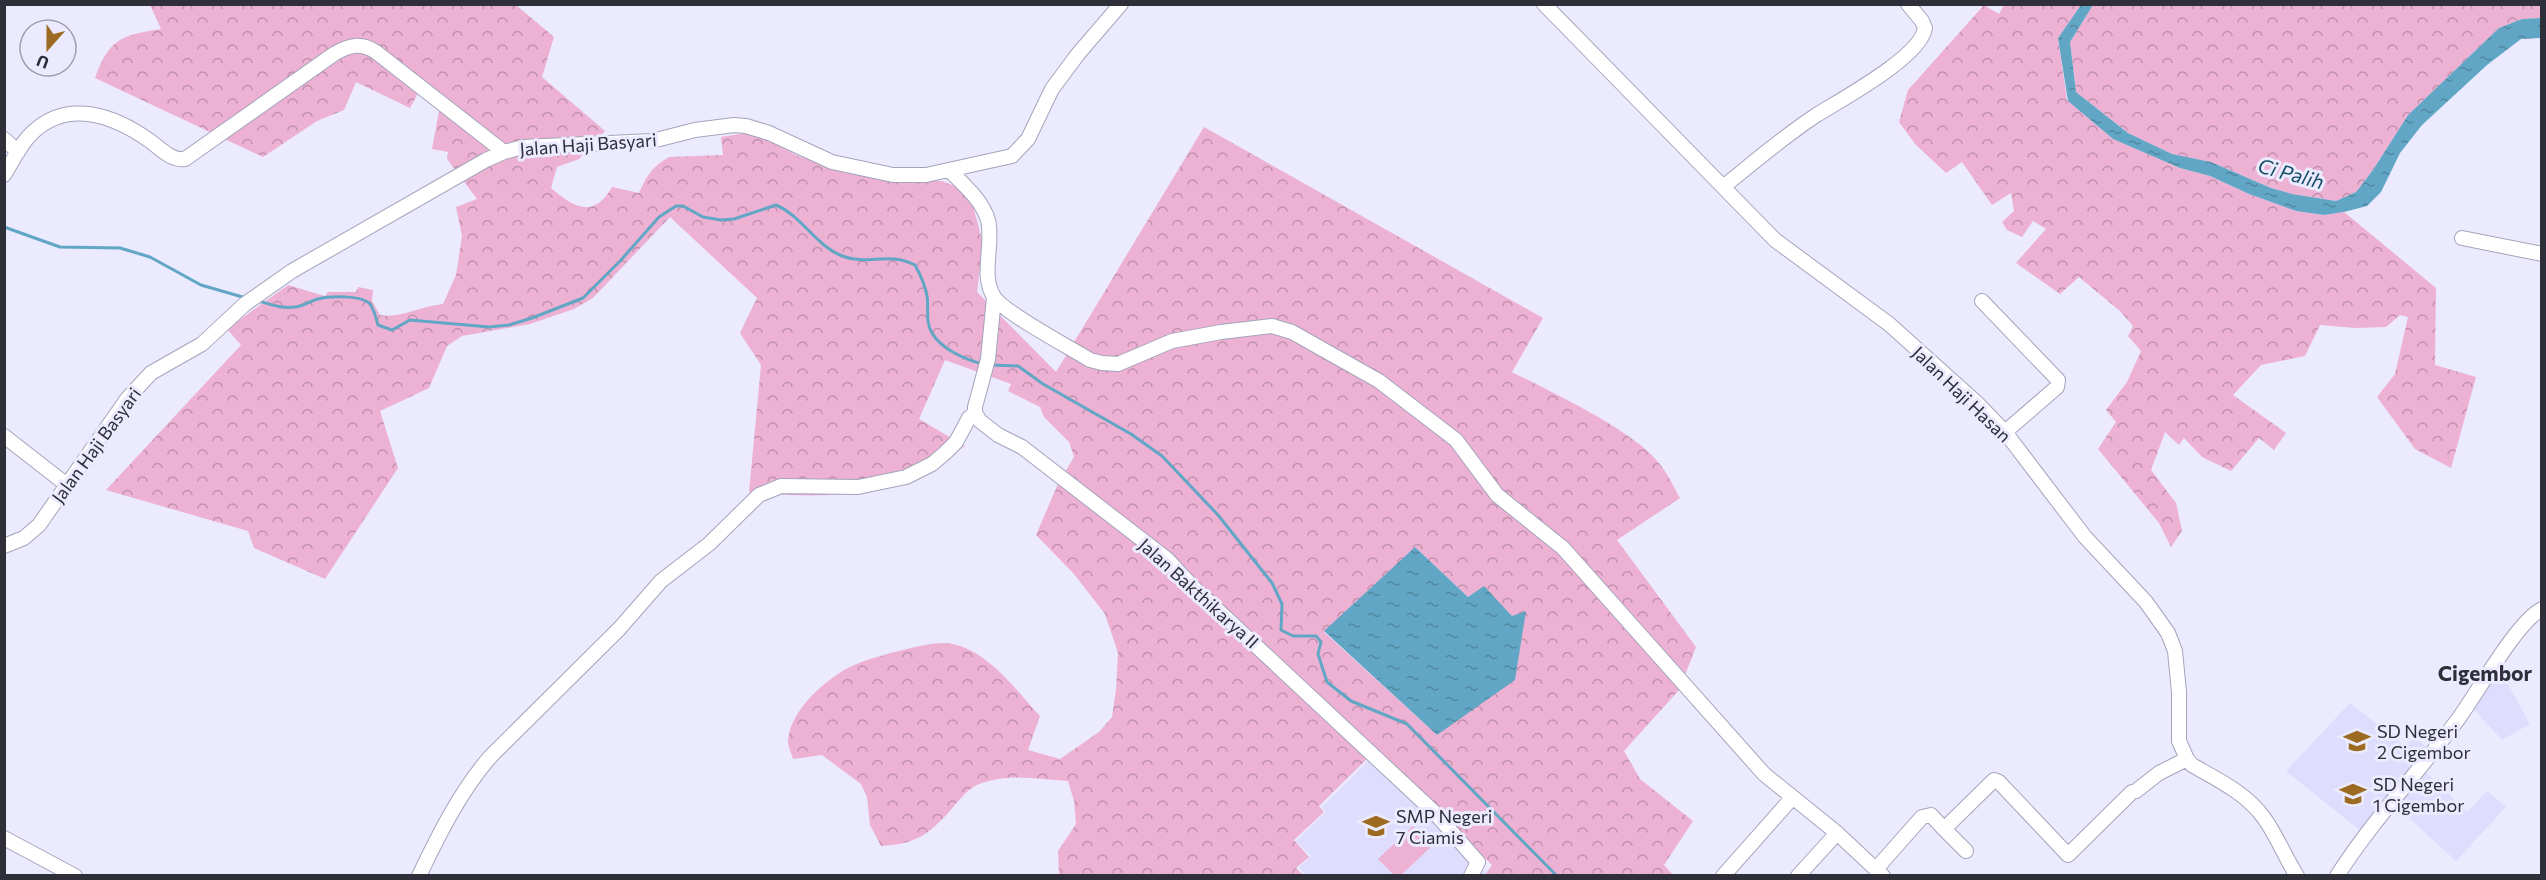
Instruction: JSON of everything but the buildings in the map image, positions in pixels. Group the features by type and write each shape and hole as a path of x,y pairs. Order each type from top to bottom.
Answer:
{"street":[{"name":"Jalan Haji Basyari","path":"4,546 24,538 34,530 139,384 164,365 202,344 250,300 292,271 504,152 561,144 652,141 695,130 734,125 757,129 832,162 857,169 914,176 949,170 1018,153 1028,139 1052,89 1078,54 1121,4"},
{"name":"Jalan Haji Hasan","path":"1544,4 1775,240 1889,324 1969,396 2005,432 2085,537 2146,602 2168,633 2175,651 2180,692 2179,741 2187,759"},
{"path":"1723,187 1815,116 1835,105 1903,58 1920,41 1925,28 1908,4"},
{"path":"4,175 33,131 49,121 87,112 135,131 172,157 185,159 334,54 349,46 361,45 371,48 504,152"},
{"path":"4,139 18,152"},
{"path":"419,876 433,846 474,777 493,753 619,629 648,594 709,544 759,495 781,486 858,487 906,477 932,464 956,442 969,418 975,412 987,364 994,298 988,271 988,221 980,204 949,170"},
{"path":"2462,238 2541,254"},
{"path":"994,298 1010,312 1096,362 1118,364 1172,341 1272,326 1292,332 1379,381 1456,440 1497,495 1563,548 1764,774 1837,833 1880,873 1922,818 1931,815 1966,850"},
{"path":"1982,301 2058,380 2057,387 2005,432"},
{"name":"Jalan Bakthikarya II","path":"975,412 989,428 1022,447 1167,560 1434,812 1478,862 1471,876"},
{"path":"4,436 67,485"},
{"path":"2337,876 2361,839 2454,725 2517,633 2530,617 2541,609"},
{"path":"1944,829 1994,780 1997,780 2068,855 2132,792 2159,772 2187,759 2192,765 2225,784 2257,809 2271,829 2296,876"},
{"path":"1723,876 1792,798"},
{"path":"1797,876 1837,833"},
{"path":"4,838 75,876"}],"shaded area":[{"path":"2496,673 2504,677 2530,724 2502,740 2472,707"},
{"path":"2350,703 2405,746 2415,737 2430,750 2362,832 2286,771"},
{"name":"SMP Negeri 7 Ciamis","path":"1371,758 1474,859 1485,873 1483,876 1306,875 1299,868 1311,856 1296,841 1326,812 1322,807"},
{"path":"2424,770 2467,812 2487,791 2506,807 2456,861 2396,806"}],"green space":[{"path":"150,5 516,5 554,37 542,77 605,131 579,159 557,167 551,188 568,201 583,207 591,207 605,197 612,187 639,193 651,172 669,157 723,155 721,137 745,133 768,140 798,156 845,171 902,181 942,181 957,187 973,206 983,243 977,292 1056,372 1204,127 1543,318 1512,372 1610,424 1646,449 1667,475 1680,498 1617,540 1696,647 1679,690 1624,751 1640,779 1693,821 1664,865 1673,875 1485,875 1492,865 1375,751 1319,806 1324,812 1294,840 1309,857 1296,868 1303,875 1059,875 1058,851 1076,824 1074,801 1068,781 1036,778 1003,778 977,785 966,792 931,830 905,843 881,846 870,825 867,797 861,784 822,755 793,759 788,744 790,731 800,709 817,690 846,669 876,657 930,644 948,643 966,648 1001,673 1040,716 1028,750 1060,759 1099,732 1112,717 1118,653 1105,614 1074,574 1036,535 1058,484 1074,457 1069,442 1044,417 1040,407 1008,391 1011,384 945,360 919,419 965,446 910,480 874,491 831,495 749,492 761,365 740,333 757,298 670,217 593,298 574,309 530,324 462,336 447,346 429,388 380,411 398,468 325,579 254,548 248,531 106,490 241,345 227,329 288,285 325,296 328,292 356,292 358,287 373,290 372,301 380,315 387,316 443,304 456,275 462,236 456,207 477,199 447,159 448,152 432,149 442,95 424,82 410,108 356,82 344,110 317,121 263,157 95,78 106,55 118,41 136,34 161,29","holes":["1415,547 1468,597 1484,587 1512,616 1526,612 1437,735 1324,632"]},
{"path":"1984,5 1999,14 2004,5 2081,5 2058,38 2067,100 2113,139 2180,168 2210,176 2249,194 2296,211 2324,215 2344,212 2436,288 2435,365 2476,377 2451,468 2415,449 2377,397 2395,374 2408,317 2400,315 2386,327 2356,328 2320,325 2305,356 2261,365 2233,395 2286,433 2274,450 2259,438 2231,471 2202,457 2184,438 2179,445 2165,432 2151,470 2176,503 2182,531 2171,547 2159,523 2098,449 2116,422 2106,410 2127,382 2141,351 2128,336 2133,326 2120,311 2079,277 2060,294 2016,263 2046,229 2033,221 2022,237 2007,230 2002,222 2014,211 2011,193 1992,205 1962,162 1946,173 1915,144 1899,122 1908,90"},
{"path":"2093,5 2541,5 2541,18 2522,19 2499,28 2408,115 2356,192 2336,201 2271,188 2211,162 2172,154 2128,133 2076,92 2070,42"},
{"path":"1413,826 1432,846 1401,875 1394,875 1378,859"}],"water":[{"path":"2081,5 2093,5 2070,42 2076,92 2128,133 2172,154 2211,162 2271,188 2336,201 2356,192 2408,115 2499,28 2522,19 2541,18 2541,38 2521,39 2487,65 2422,125 2400,153 2381,192 2367,206 2324,215 2296,211 2249,194 2210,176 2180,168 2113,139 2068,101 2058,38"},
{"path":"1415,547 1468,597 1484,586 1512,616 1526,611 1515,680 1437,735 1324,631"}],"waterway":[{"path":"258,301 290,307 323,298 344,297 365,300 371,305 378,325 392,330 410,320 489,327 509,325 583,298 659,217 676,206 683,206 703,217 721,220 734,219 776,205 793,216 824,245 842,256 861,260 896,259 915,265 926,292 929,324 936,339 954,353 983,364"},
{"path":"4,227 60,247 120,248 150,257 201,285 246,298"},
{"path":"990,365 1018,366 1043,384 1131,434 1162,456 1218,515 1272,583 1282,604 1281,630 1293,636 1316,636 1321,642 1318,654 1327,682 1351,701 1407,724 1557,876"}],"place":[{"name":"SD Negeri 2 Cigembor","path":"2357,741"},
{"name":"SD Negeri 1 Cigembor","path":"2353,794"},
{"name":"SMP Negeri 7 Ciamis","path":"1376,826"}],"district":[{"name":"Cigembor","path":"2485,672"}],"water label":[{"name":"Ci Palih","path":"2291,173"}]}
